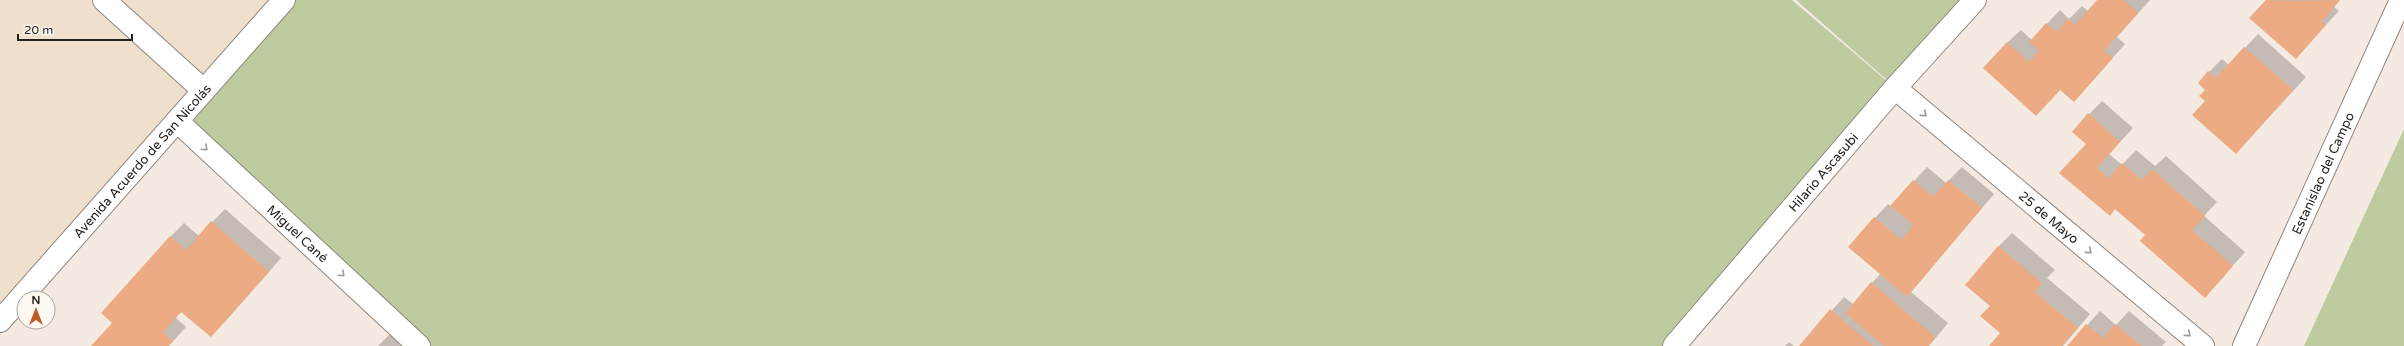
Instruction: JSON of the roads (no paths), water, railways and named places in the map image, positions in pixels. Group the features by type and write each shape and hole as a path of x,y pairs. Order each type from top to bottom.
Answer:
{"street":[{"path":"104,0 203,90"},
{"name":"Avenida Acuerdo de San Nicolás","path":"0,321 284,0"},
{"name":"Hilario Ascasubi","path":"1674,346 1895,88 1975,0"},
{"name":"Estanislao del Campo","path":"2244,346 2401,0"},
{"name":"25 de Mayo","path":"1895,88 2202,346"},
{"name":"Miguel Cané","path":"177,121 419,346"}]}
